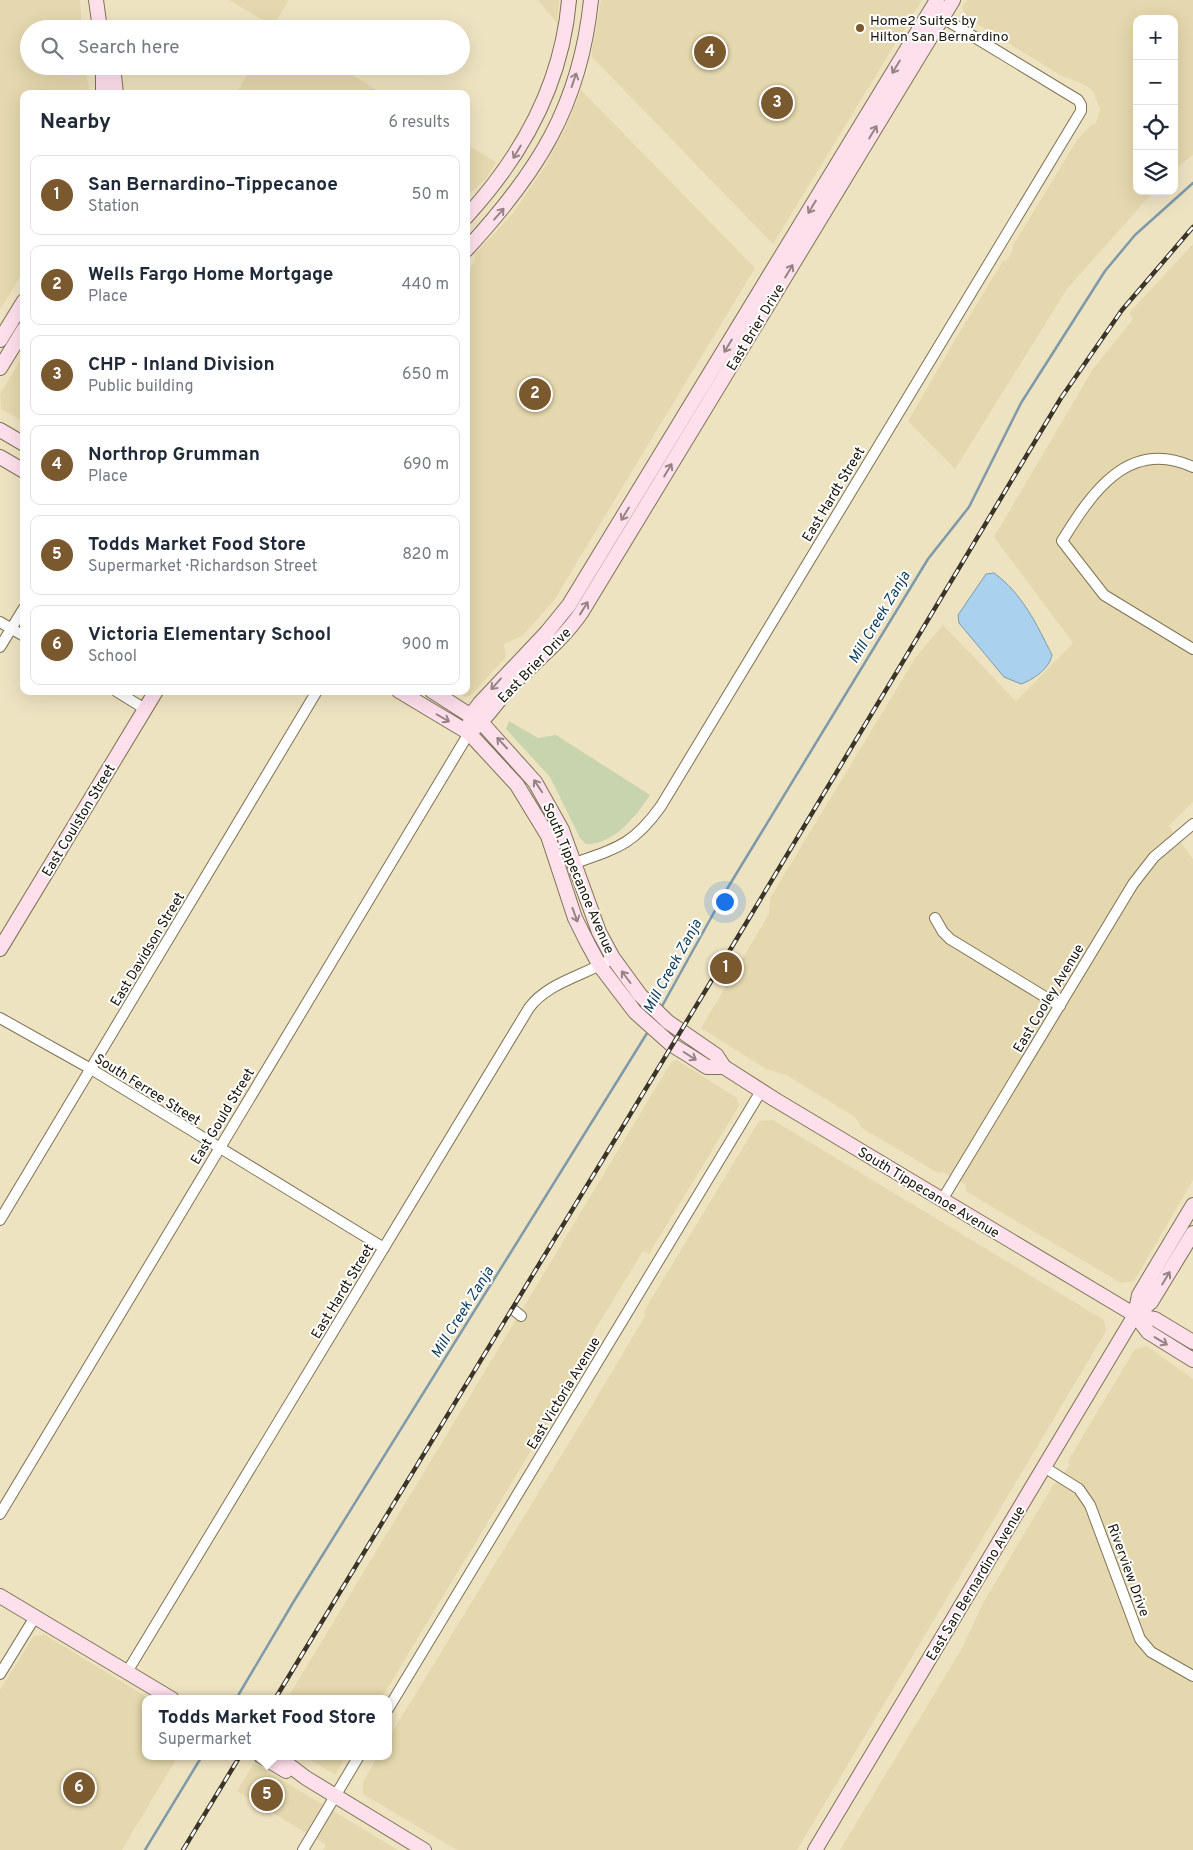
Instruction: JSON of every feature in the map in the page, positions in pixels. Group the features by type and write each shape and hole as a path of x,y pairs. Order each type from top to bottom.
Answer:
{"main road":[{"path":"96,0 99,20"},
{"path":"470,212 511,162 537,116 556,68 564,39 569,0"},
{"path":"470,246 529,176 557,126 577,74 585,42 591,0"},
{"name":"East Brier Drive","path":"469,733 476,719 568,633 936,10 953,0"},
{"path":"102,75 103,90"},
{"path":"114,75 116,90"},
{"path":"0,340 20,308"},
{"path":"0,368 20,335"},
{"path":"0,430 20,442"},
{"path":"0,457 20,469"},
{"name":"East Coulston Street","path":"0,950 154,695"},
{"name":"South Tippecanoe Avenue","path":"406,695 469,733 505,770 530,803 548,836 575,918 600,966 641,1018 660,1035 708,1067 724,1068"},
{"name":"South Tippecanoe Avenue","path":"438,695 476,719 536,782 562,830 588,905 613,958 645,1001 668,1022 716,1055 724,1068 761,1092 1135,1315 1155,1319 1193,1342"},
{"path":"560,869 575,863"},
{"path":"1135,1315 1139,1295 1193,1206"},
{"path":"1135,1315 1151,1302 1193,1233"},
{"name":"South Tippecanoe Avenue","path":"1135,1315 1148,1332 1193,1360"},
{"name":"East San Bernardino Avenue","path":"815,1850 1135,1315"},
{"path":"0,1596 165,1695"},
{"path":"267,1760 284,1770 306,1778"},
{"path":"282,1760 306,1778 424,1850"}],"street":[{"name":"East Hardt Street","path":"575,863 611,851 630,841 647,825 661,806 1081,111 1081,105 1078,100 936,10"},
{"path":"1193,467 1173,460 1144,461 1114,475 1095,491 1062,541 1104,595 1193,649"},
{"path":"0,647 20,614"},
{"path":"0,622 20,634"},
{"path":"122,695 145,709"},
{"name":"East Davidson Street","path":"0,1220 315,695"},
{"name":"East Gould Street","path":"0,1514 469,733"},
{"name":"East Cooley Avenue","path":"942,1200 1144,868 1169,842 1193,824"},
{"path":"935,918 943,932 950,939 1060,1006"},
{"name":"East Hardt Street","path":"127,1672 534,1001 549,990 613,958"},
{"name":"South Ferree Street","path":"0,1018 91,1069 384,1248"},
{"name":"East Victoria Avenue","path":"392,1702 761,1092"},
{"name":"Riverview Drive","path":"1044,1467 1079,1489 1090,1505 1140,1639 1151,1652 1193,1676"},
{"path":"0,1674 35,1617"},
{"path":"302,1850 357,1760"}],"shaded area":[{"path":"0,0 80,0 81,20 20,20 20,75 87,75 89,90 20,90 20,277 0,310"},
{"path":"229,0 289,0 277,20 263,20"},
{"path":"538,0 559,0 557,23 541,4"},
{"path":"601,0 922,0 773,244 591,56"},
{"path":"967,0 1193,0 1193,155 1178,167 1178,15 1133,15 1133,195 1150,195 1067,289 955,469 908,421 1003,261 1007,260 1013,250 1012,247 1077,140 1091,125 1096,123 1100,109 1092,90 1083,84 1060,75 966,17 962,7"},
{"path":"247,75 352,75 377,90 238,90"},
{"path":"581,90 755,268 553,602 522,636 504,644 506,657 471,695 466,697 462,695 470,695 470,268 475,261 475,254 513,213 546,165 566,127"},
{"path":"470,146 496,162 486,179 470,193"},
{"path":"1193,244 1193,802 1169,826 1193,859 1193,1180 1134,1281 1121,1283 967,1192 965,1184 943,1172 938,1173 862,1128 855,1117 786,1075 766,1069 701,1028 769,914 770,898 916,657 943,625 1016,701 1073,643 994,537 1093,369 1133,319 1129,313"},
{"path":"20,361 20,420 1,409 0,394"},
{"path":"677,1060 737,1098 739,1106 649,1254 643,1251 593,1333 584,1363 383,1695 289,1695 672,1061"},
{"path":"773,1120 1104,1320 1106,1331 797,1850 457,1850 363,1794 363,1782 376,1760 392,1760 392,1732 600,1392 645,1316 644,1311 759,1121"},
{"path":"1147,1346 1193,1379 1193,1850 840,1850 962,1648 983,1603 1052,1487 1069,1466 1068,1461 1135,1349"},
{"path":"44,1634 143,1695 142,1760 176,1760 122,1850 0,1850 0,1690 33,1637"},
{"path":"311,1760 344,1760 335,1775"},
{"path":"254,1763 398,1850 323,1850 326,1845 237,1791"}],"green space":[{"path":"509,721 538,738 556,735 650,795 623,828 606,840 586,844 580,838 550,777 506,729"}],"water":[{"path":"994,573 1021,600 1052,655 1051,660 1040,673 1031,680 1021,684 1004,677 959,623 958,615 986,574"}],"waterway":[{"name":"Mill Creek Zanja","path":"661,1008 727,889 928,559 969,507 1021,403 1105,271 1135,235 1193,183"},
{"name":"Mill Creek Zanja","path":"238,1695 294,1601 649,1030"},
{"name":"Mill Creek Zanja","path":"145,1850 200,1760"}],"railway":[{"path":"277,1695 721,965 1061,398 1122,310 1193,227"},
{"path":"183,1850 238,1760"}],"place":[{"name":"Home2 Suites by Hilton San Bernardino","path":"860,28"},
{"name":"Northrop Grumman","path":"710,52"},
{"name":"CHP - Inland Division","path":"777,103"},
{"name":"Wells Fargo Home Mortgage","path":"535,394"},
{"name":"San Bernardino–Tippecanoe","path":"726,968"},
{"name":"Victoria Elementary School","path":"79,1788"},
{"name":"Todds Market Food Store","path":"267,1795"}]}
